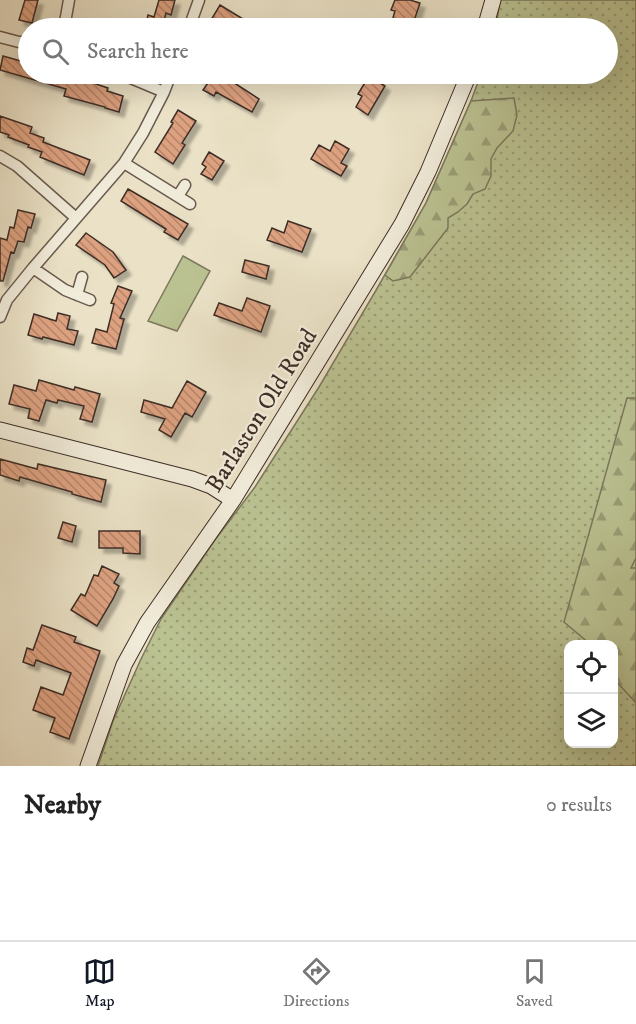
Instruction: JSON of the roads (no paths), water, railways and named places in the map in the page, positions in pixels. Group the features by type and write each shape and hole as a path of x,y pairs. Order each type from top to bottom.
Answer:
{"street":[{"path":"66,18 69,0"},
{"path":"193,18 199,0"},
{"path":"488,18 493,0"},
{"path":"0,38 18,42"},
{"path":"145,84 164,92"},
{"path":"0,317 8,300 33,268 124,162 143,133 167,84"},
{"name":"Barlaston Old Road","path":"88,766 124,665 154,614 233,500 402,224 428,172 466,84"},
{"path":"0,156 17,166 76,218"},
{"path":"124,162 190,204"},
{"path":"178,196 185,185"},
{"path":"33,268 65,290 90,300"},
{"path":"77,295 82,277"},
{"path":"0,430 192,479 211,486 233,500"}]}
